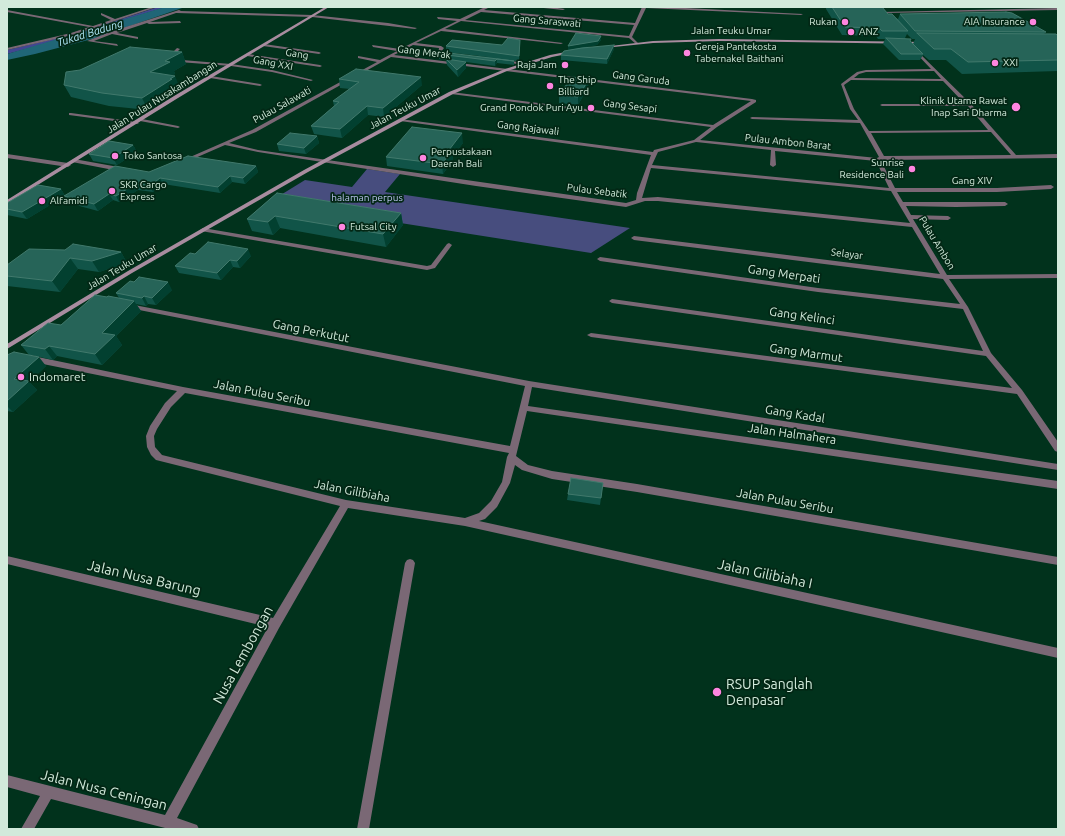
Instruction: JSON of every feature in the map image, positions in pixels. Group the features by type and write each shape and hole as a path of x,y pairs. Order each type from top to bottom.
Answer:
{"main road":[{"name":"Jalan Pulau Nusakambangan","path":"7,202 327,7"},
{"name":"Jalan Teuku Umar","path":"596,48 636,43 719,40 924,44"},
{"name":"Jalan Teuku Umar","path":"7,347 93,299 203,230 452,92 506,70 573,52"}],"street":[{"path":"7,49 64,37 155,7"},
{"path":"117,45 89,40 191,7"},
{"name":"Pulau Salawati","path":"176,165 254,131 400,50 488,7"},
{"path":"536,7 563,9"},
{"path":"636,43 630,37 645,7 801,14"},
{"path":"880,7 890,18"},
{"path":"884,12 1058,9"},
{"path":"7,11 93,27"},
{"path":"480,11 636,24"},
{"path":"174,12 312,16 415,28"},
{"path":"102,14 114,20"},
{"name":"Gang Saraswati","path":"438,18 630,37"},
{"path":"142,22 180,22"},
{"path":"440,30 561,43"},
{"path":"111,33 137,38"},
{"path":"907,38 910,44 969,105 1015,157"},
{"path":"412,44 440,47 442,48 438,52 454,55"},
{"path":"7,45 17,48"},
{"path":"264,45 319,53"},
{"path":"373,46 400,50"},
{"name":"Gang XXI","path":"178,49 167,60 231,65 272,71 311,80"},
{"name":"Gang","path":"248,55 320,66"},
{"name":"Gang Merak","path":"389,56 506,70"},
{"path":"359,57 380,61"},
{"path":"498,60 525,64"},
{"name":"Gang Garuda","path":"506,70 754,101 736,114 715,126 696,141"},
{"path":"850,79 858,73 866,71 935,70"},
{"path":"211,77 260,85"},
{"path":"850,79 945,80"},
{"name":"Pulau Ambon","path":"850,79 842,85 852,109 868,132 901,204 965,307 988,354 1020,392 1058,449"},
{"name":"Gang Sesapi","path":"452,92 712,126"},
{"path":"882,106 969,105"},
{"path":"71,114 137,123"},
{"path":"752,118 861,122"},
{"path":"142,120 178,127"},
{"name":"Gang Rajawali","path":"400,120 654,154"},
{"path":"868,132 992,131"},
{"path":"639,201 640,193 649,166 656,151 696,141"},
{"name":"Pulau Ambon Barat","path":"696,141 880,159"},
{"name":"Pulau Sebatik","path":"226,144 258,151 626,205 639,201 658,199 914,225"},
{"path":"772,149 773,166"},
{"path":"7,156 68,166"},
{"path":"880,159 1058,156"},
{"path":"74,161 132,171"},
{"name":"Gang XIV","path":"649,166 894,190 997,190 1051,187"},
{"path":"901,204 1005,204"},
{"path":"910,217 948,218"},
{"path":"203,230 427,268 433,267 449,246"},
{"name":"Selayar","path":"634,238 945,276 1058,276"},
{"name":"Gang Merpati","path":"600,258 826,291 965,307"},
{"name":"Gang Kelinci","path":"612,301 988,354"},
{"name":"Gang Perkutut","path":"119,304 529,384"},
{"name":"Gang Marmut","path":"590,335 1020,392"},
{"name":"Jalan Pulau Seribu","path":"22,357 512,454 525,468 552,475 637,488 1058,561"},
{"path":"465,522 482,516 494,504 506,483 529,384"},
{"name":"Gang Kadal","path":"529,384 1058,467"},
{"name":"Jalan Gilibiaha","path":"184,390 168,405 152,428 150,436 151,447 159,458 346,504 465,522"},
{"name":"Jalan Halmahera","path":"523,408 1058,485"},
{"name":"Nusa Lembongan","path":"168,822 275,624 346,504"},
{"name":"Jalan Gilibiaha I","path":"465,522 1058,653"},
{"name":"Jalan Nusa Barung","path":"7,560 275,624"},
{"path":"363,829 410,563"},
{"name":"Jalan Nusa Ceningan","path":"7,781 192,829"},
{"path":"27,829 50,791"}],"green space":[{"name":"halaman perpus","path":"367,169 400,174 385,192 630,228 591,253 286,205 266,204 305,180 352,187"}],"shaded area":[{"path":"162,7 163,8 30,48 7,54 7,50 75,34"}],"water":[{"name":"Tukad Badung","path":"165,7 185,7 92,39 7,60 7,54"}],"building":[{"path":"832,7 882,7 888,14 892,14 908,31 882,31 879,28 845,27"},
{"path":"1012,13 1046,32 915,31 900,14"},
{"path":"576,33 601,36 598,41 568,46"},
{"path":"917,33 1056,34 1058,36 1058,60 968,62 951,49 934,49"},
{"path":"508,38 520,40 519,56 446,46 452,40 502,45"},
{"path":"886,38 911,39 910,41 923,54 901,54"},
{"path":"614,45 607,59 561,55 564,51"},
{"path":"130,47 182,52 165,61 170,62 150,72 175,76 142,98 102,93 64,85 66,72 80,70"},
{"path":"441,52 514,61 497,59 495,61 439,54"},
{"path":"446,59 466,62 457,70"},
{"path":"356,69 421,77 383,108 367,106 340,129 311,126 339,102 333,101 359,82 339,79"},
{"path":"572,77 589,79 578,97 559,95"},
{"path":"412,127 462,133 449,150 452,150 442,164 386,157"},
{"path":"290,133 317,136 304,148 277,144"},
{"path":"109,141 133,145 113,158 89,154"},
{"path":"188,156 256,166 243,178 230,176 218,187 160,178 150,186 135,184 116,196 109,194 94,204 64,196 115,166 149,172"},
{"path":"38,185 61,189 22,212 7,209 7,203"},
{"path":"277,193 401,213 383,234 275,216 268,222 247,219"},
{"path":"208,242 248,249 237,261 230,260 217,273 175,266 190,253 195,254"},
{"path":"73,244 121,252 92,261 70,258 52,281 7,276 7,265 29,249 65,250"},
{"path":"139,277 168,282 152,298 144,296 142,298 116,293 130,281 134,282"},
{"path":"95,295 134,301 102,333 115,335 95,354 49,346 45,349 21,345 48,323 61,325"},
{"path":"14,352 39,357 14,379 29,381 7,401 7,355"},
{"path":"571,478 603,483 601,498 568,494"}],"place":[{"name":"Rukan","path":"845,22"},
{"name":"AIA Insurance","path":"1033,22"},
{"name":"ANZ","path":"851,32"},
{"name":"Gereja Pantekosta Tabernakel Baithani","path":"687,53"},
{"name":"XXI","path":"995,63"},
{"name":"Raja Jam","path":"565,65"},
{"name":"The Ship Billiard","path":"550,86"},
{"name":"Klinik Utama Rawat Inap Sari Dharma","path":"1016,107"},
{"name":"Grand Pondok Puri Ayu","path":"591,108"},
{"name":"Toko Santosa","path":"115,156"},
{"name":"Perpustakaan Daerah Bali","path":"423,158"},
{"name":"Sunrise Residence Bali","path":"912,169"},
{"name":"SKR Cargo Express","path":"112,191"},
{"name":"Alfamidi","path":"42,201"},
{"name":"Futsal City","path":"342,227"},
{"name":"Indomaret","path":"21,377"},
{"name":"RSUP Sanglah Denpasar","path":"717,692"}]}
